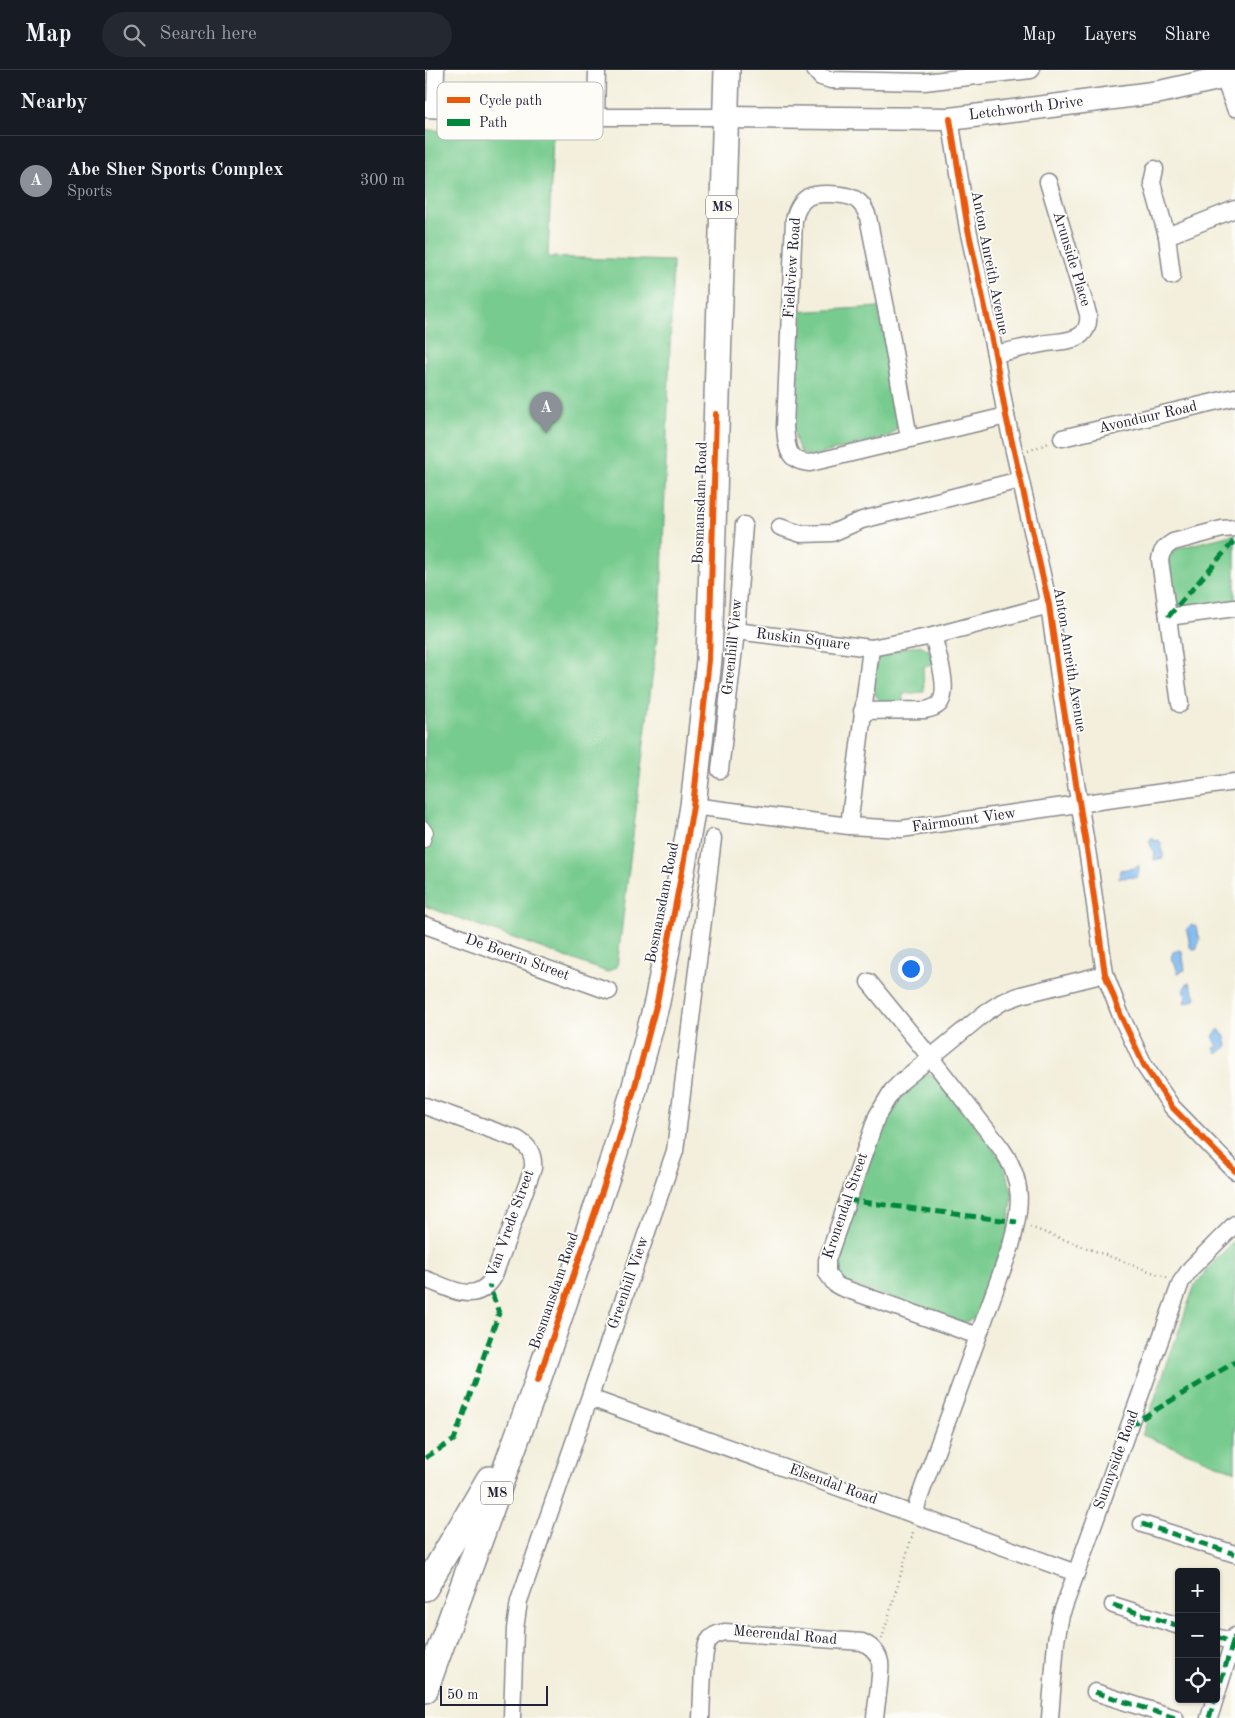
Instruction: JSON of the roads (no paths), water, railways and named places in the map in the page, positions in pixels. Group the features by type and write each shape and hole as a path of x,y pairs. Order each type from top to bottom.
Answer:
{"main road":[{"name":"Bosmansdam Road","path":"425,1690 537,1380 611,1165 636,1082 657,1002 693,806 709,660 727,70"},
{"name":"Bosmansdam Road","path":"425,1588 486,1485 537,1380"}],"street":[{"path":"430,109 436,70"},
{"path":"815,70 821,77 831,80 924,82 1031,70"},
{"path":"1227,74 1235,108"},
{"name":"Letchworth Drive","path":"725,117 950,119 1152,94 1227,74"},
{"path":"603,117 725,117"},
{"name":"Anton Anreith Avenue","path":"950,119 968,229 995,354 1006,416 1049,605 1105,974 1121,1016 1144,1064 1173,1107 1235,1171"},
{"path":"1155,169 1151,184 1167,236 1172,276"},
{"name":"Arunside Place","path":"995,354 1044,343 1073,339 1081,335 1087,328 1088,314 1049,182"},
{"name":"Fieldview Road","path":"909,438 868,217 862,206 853,198 839,195 814,195 808,197 798,207 794,220 785,427 788,451 797,460 810,463 1006,416"},
{"path":"1167,236 1235,209"},
{"name":"Avonduur Road","path":"1062,438 1235,397"},
{"path":"780,527 801,534 832,533 861,520 1021,480"},
{"name":"Greenhill View","path":"720,770 736,631 744,525"},
{"path":"1180,704 1160,560 1163,551 1173,542 1222,529 1235,528"},
{"name":"Ruskin Square","path":"736,631 871,648 933,636 1049,605"},
{"path":"1168,617 1235,608"},
{"path":"863,711 925,710 941,702 944,683 933,636"},
{"name":"Ruskin Square","path":"849,826 871,648"},
{"name":"Fairmount View","path":"693,806 849,826 901,829 1235,782"},
{"name":"Greenhill View","path":"512,1718 515,1629 519,1601 675,1151 713,838"},
{"name":"De Boerin Street","path":"425,925 609,991"},
{"name":"Kronendal Street","path":"978,1336 840,1287 830,1279 826,1268 827,1260 877,1116 891,1091 930,1057 985,1013 1002,1002 1105,974"},
{"path":"869,982 1012,1163 1020,1194 1017,1222 1011,1246 917,1504 916,1515"},
{"name":"Van Vrede Street","path":"425,1106 517,1139 529,1148 533,1160 533,1168 489,1285 475,1294 465,1293 425,1279"},
{"name":"Sunnyside Road","path":"1050,1718 1056,1641 1061,1615 1181,1282 1191,1268 1235,1224"},
{"name":"Elsendal Road","path":"590,1398 1076,1573"},
{"path":"1142,1524 1235,1554"},
{"path":"1113,1605 1175,1625"},
{"name":"Meerendal Road","path":"701,1718 706,1648 711,1637 720,1632 862,1642 871,1647 878,1655 881,1663 875,1718"},
{"path":"1220,1637 1234,1639 1220,1685"},
{"path":"1095,1692 1175,1718"},
{"path":"1209,1718 1214,1703"}],"lane":[{"path":"425,826 429,832 425,843"}],"water":[{"path":"1153,837 1154,841 1159,840 1163,850 1163,858 1154,860 1155,852 1149,840"},
{"path":"1139,865 1137,877 1119,878 1120,870 1135,868"},
{"path":"1192,925 1196,926 1200,940 1196,950 1190,947 1187,929"},
{"path":"1182,951 1185,970 1178,973 1171,958 1173,952"},
{"path":"1188,983 1196,997 1187,1003 1184,1002 1186,997 1184,988"},
{"path":"1219,1029 1225,1037 1227,1046 1217,1054 1214,1048 1218,1047 1213,1036"}],"place":[{"name":"Abe Sher Sports Complex","path":"546,433"}]}
